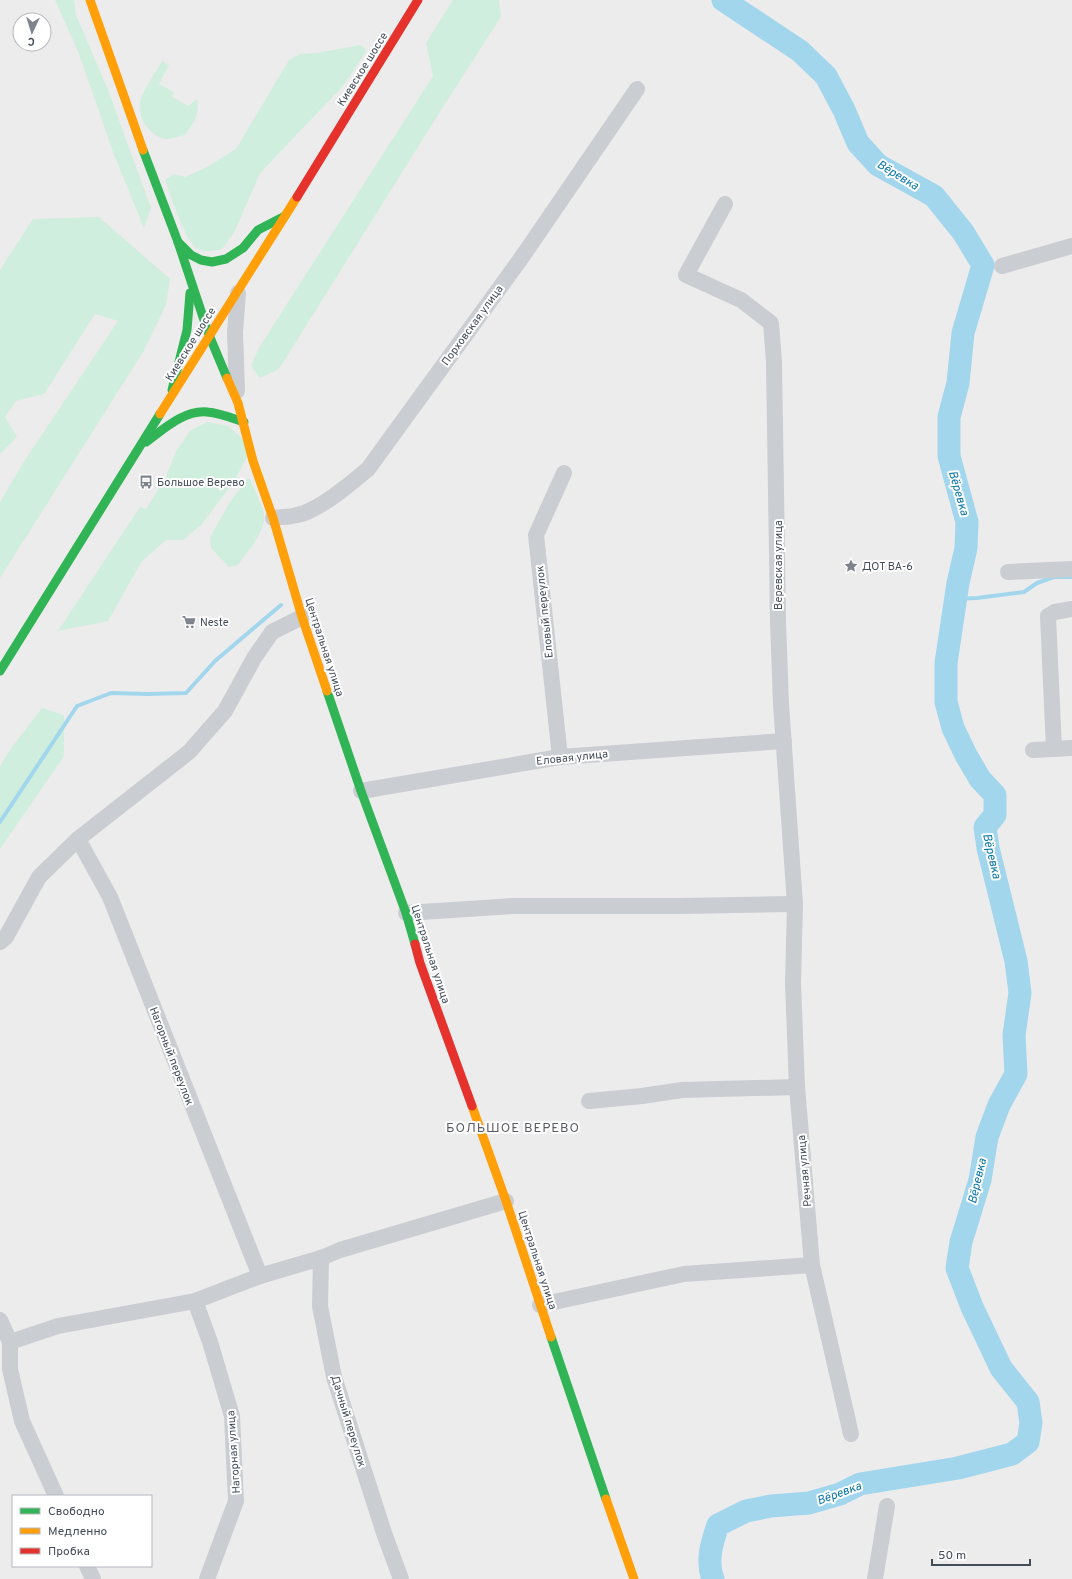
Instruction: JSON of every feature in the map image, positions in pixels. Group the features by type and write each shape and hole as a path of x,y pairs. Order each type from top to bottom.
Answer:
{"street":[{"path":"90,0 132,124 189,272 191,308 189,323 170,398"},
{"name":"Киевское шоссе","path":"0,671 209,335 285,216 418,0"},
{"name":"Порховская улица","path":"274,518 295,515 312,510 336,495 368,469 522,257 637,90"},
{"name":"Веревская улица","path":"725,204 686,275 741,300 771,323 774,362 778,621 784,741 795,904"},
{"path":"178,242 191,255 202,260 212,262 226,259 243,248 258,230 285,216"},
{"path":"1002,266 1072,246"},
{"name":"Центральная улица","path":"189,272 209,335 238,403 253,461 274,518 302,617 361,791 406,913 420,963 506,1200 540,1305 634,1579"},
{"path":"238,403 235,332 239,289"},
{"path":"141,444 189,415 202,412 214,413 244,422"},
{"name":"Еловый переулок","path":"560,757 536,535 564,474"},
{"path":"1008,572 1072,569"},
{"path":"1054,749 1048,616 1055,612 1072,609"},
{"path":"0,942 6,937 40,877 78,839 189,752 225,711 254,658 272,632 302,617"},
{"name":"Еловая улица","path":"361,791 560,757 784,741"},
{"path":"1033,750 1072,748"},
{"name":"Нагорный переулок","path":"78,839 110,897 260,1276"},
{"path":"406,913 513,906 795,904"},
{"name":"Речная улица","path":"795,904 793,983 797,1087 812,1265 851,1434"},
{"path":"589,1101 642,1096 682,1090 797,1087"},
{"path":"10,1342 58,1326 195,1301 260,1276 321,1258 340,1250 506,1200"},
{"name":"Дачный переулок","path":"321,1258 320,1306 334,1377 384,1533 401,1579"},
{"path":"540,1305 684,1274 812,1265"},
{"name":"Нагорная улица","path":"195,1301 210,1342 232,1416 236,1501 207,1579"},
{"path":"0,1320 10,1342 10,1369 22,1421 56,1495"},
{"path":"875,1579 887,1506"},
{"path":"87,1567 93,1579"}],"green space":[{"path":"55,0 74,0 76,15 108,90 151,208 144,228 113,152 78,51"},
{"path":"453,0 499,0 501,17 279,369 260,378 251,366 260,346 433,76 426,43"},
{"path":"361,45 365,48 366,52 342,87 260,173 235,231 222,249 207,251 198,249 193,245 188,238 174,207 165,180 174,174 185,177 207,167 236,149 289,60 300,54 317,53"},
{"path":"162,61 169,65 159,84 174,92 172,97 189,106 197,99 198,105 196,118 185,135 168,139 159,137 148,129 141,117 140,110 140,103 146,87"},
{"path":"99,217 170,279 166,305 143,352 0,578 0,502 23,463 118,321 95,314 44,394 16,401 5,417 17,437 0,454 0,270 33,219"},
{"path":"208,422 228,426 245,441 247,457 234,481 202,524 183,540 166,540 142,561 108,621 58,631 140,507 146,509 165,479 176,451 191,430"},
{"path":"247,479 250,479 260,502 264,515 264,521 256,541 238,565 229,567 211,548 210,537 230,502"},
{"path":"42,708 64,715 64,756 0,849 0,766 12,747"}],"waterway":[{"name":"Вёревка","path":"713,1579 710,1558 718,1525 746,1511 771,1506 809,1503 840,1494 860,1484 958,1468 1012,1454 1028,1442 1031,1423 1028,1402 1001,1368 972,1307 957,1268 961,1242 980,1180 987,1137 999,1105 1016,1074 1014,1035 1020,993 1016,961 988,848 985,827 995,815 995,795 980,779 966,755 953,728 946,702 946,663 958,583 966,548 967,522 949,456 949,417 958,383 963,333 983,265 963,232 934,196 878,165 858,143 844,110 826,76 800,51 723,0"},
{"path":"955,599 977,598 1024,592 1037,583 1054,577 1072,577"},
{"path":"0,822 77,706 111,693 186,693 215,661 281,605"}],"traffic: fast":[{"path":"143,150 178,242 209,335 227,378"},
{"path":"178,242 191,255 201,260 212,262 226,259 243,248 258,230 285,216"},
{"path":"172,390 187,330 190,293"},
{"path":"146,442 182,417 199,412 217,413 244,422"},
{"path":"0,671 160,414"},
{"path":"327,691 361,791 406,913 415,944"},
{"path":"551,1337 606,1499"}],"traffic: slow":[{"path":"90,0 143,150"},
{"path":"160,414 297,197"},
{"path":"227,378 238,403 253,461 273,518 302,617 327,691"},
{"path":"472,1106 506,1201 551,1337"},
{"path":"606,1499 634,1579"}],"traffic: jam":[{"path":"297,197 418,0"},
{"path":"415,944 420,963 472,1106"}],"place":[{"name":"Большое Верево","path":"146,482"},
{"name":"ДОТ ВА-6","path":"851,566"},
{"name":"Neste","path":"189,622"}],"district":[{"name":"БОЛЬШОЕ ВЕРЕВО","path":"513,1127"}]}
